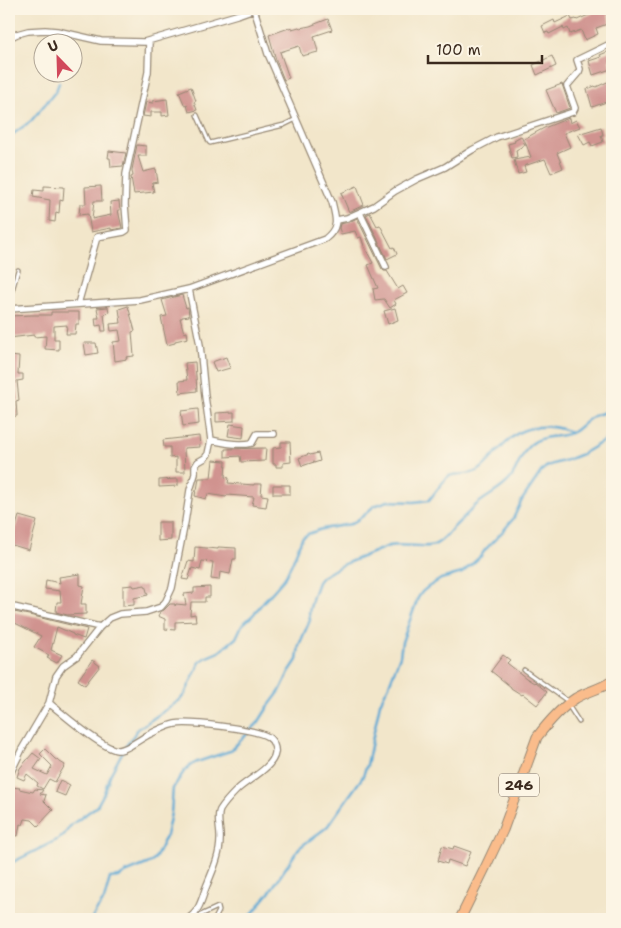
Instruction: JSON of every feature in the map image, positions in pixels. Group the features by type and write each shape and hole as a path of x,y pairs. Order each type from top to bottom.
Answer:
{"main road":[{"name":"246","path":"460,919 503,830 537,737 569,704 584,694 612,681"}],"street":[{"path":"9,38 28,31 45,30 102,41 144,42 254,9 268,54 332,202 337,220 332,234 324,239 189,289 140,300 9,309"},
{"path":"78,304 97,237 127,230 125,204 126,174 148,72 149,41"},
{"path":"337,220 347,218 374,206 394,191 445,167 497,137 573,112 575,108 567,86 579,72 577,60 612,44"},
{"path":"360,213 386,267"},
{"path":"9,776 49,702 56,676 63,666 77,656 100,627 114,616 161,608 172,588 195,468 198,462 208,454 212,440 200,345 189,289"},
{"path":"212,440 225,444 248,444 252,443 257,434 274,434"},
{"path":"9,606 100,627"},
{"path":"49,702 82,730 117,750 125,749 165,727 184,723 257,733 268,737 274,743 275,753 271,762 238,789 220,811 218,816 220,842 217,858 199,907 188,919"}],"lane":[{"path":"197,115 208,142 213,143 284,125 296,119"},
{"path":"9,301 18,270"},
{"path":"524,670 569,704 579,722"},
{"path":"192,919 218,907 219,911 214,919"}],"building":[{"path":"599,9 612,9 612,13 608,14 610,23 596,28 598,34 585,40 581,30 570,34 568,28 564,30 563,27 549,34 548,32 545,33 542,26 554,20 555,23 570,16 572,20 577,20"},
{"path":"328,19 332,30 314,36 318,52 302,56 299,46 280,52 289,78 284,80 269,35 292,27 292,29 310,26"},
{"path":"612,50 612,60 609,60 611,69 593,75 589,61 601,57 600,55"},
{"path":"552,56 556,66 537,75 533,65"},
{"path":"612,80 612,100 592,107 587,89"},
{"path":"562,84 570,108 556,113 546,90"},
{"path":"191,87 197,110 189,112 179,92"},
{"path":"167,99 169,115 162,116 162,112 151,112 151,117 143,116 146,102 153,103 153,101"},
{"path":"569,118 570,123 576,120 580,127 564,133 570,147 557,153 563,168 551,173 545,159 524,166 526,172 518,174 514,160 531,157 524,139 544,128"},
{"path":"601,127 603,142 592,146 590,142 584,145 578,134"},
{"path":"521,136 525,145 516,150 517,157 512,158 508,144 515,142 514,140"},
{"path":"137,145 146,146 146,156 138,156 143,172 156,169 158,182 152,183 154,192 134,194 131,177 133,176 132,170"},
{"path":"109,151 126,153 123,166 111,167 110,158 108,158"},
{"path":"44,186 64,187 63,201 60,200 59,213 56,212 55,222 49,221 50,200 33,197 34,190 44,191"},
{"path":"101,186 102,201 94,201 92,219 111,215 110,202 119,201 120,210 118,210 122,228 91,232 88,214 79,215 80,204 86,204 85,187"},
{"path":"357,186 364,205 349,212 341,193"},
{"path":"370,213 377,226 380,225 397,254 387,259 366,215"},
{"path":"357,218 382,269 387,271 398,289 403,286 407,293 394,300 396,304 390,308 384,299 375,300 373,289 378,288 368,265 373,263 361,237 358,238 355,231 341,234 340,224"},
{"path":"182,295 186,308 188,307 189,316 180,318 184,333 187,332 188,338 167,345 161,317 167,316 162,300"},
{"path":"128,306 135,331 132,332 134,356 115,361 113,342 121,341 119,330 111,331 110,324 121,323 119,309"},
{"path":"108,307 109,312 104,314 106,331 102,331 101,325 96,326 95,318 99,318 97,308"},
{"path":"395,308 398,320 388,324 384,311"},
{"path":"51,312 79,312 79,324 76,324 75,334 66,334 67,325 54,326 54,339 59,339 59,350 45,349 46,336 34,337 34,335 9,338 9,316 51,315"},
{"path":"84,343 96,343 98,353 86,355"},
{"path":"10,356 19,357 18,374 23,374 23,380 17,381 19,400 16,401 17,416 9,417 10,396"},
{"path":"226,357 230,368 216,372 212,362"},
{"path":"195,362 197,391 180,393 179,381 187,380 185,363"},
{"path":"198,409 199,424 183,426 181,411"},
{"path":"234,412 234,421 216,422 216,413"},
{"path":"230,424 244,426 243,438 228,436"},
{"path":"199,436 200,447 184,448 185,472 176,472 176,457 170,458 170,447 164,447 163,440"},
{"path":"281,442 290,442 291,462 283,463 283,467 276,467 276,464 273,464 273,448 281,447"},
{"path":"266,448 265,461 241,462 240,456 225,457 225,449"},
{"path":"318,453 320,461 302,466 299,458"},
{"path":"213,460 226,461 225,477 229,478 228,483 262,484 261,495 268,496 266,507 252,505 254,497 227,495 226,497 208,494 206,499 195,496 199,478 211,478"},
{"path":"178,479 178,486 159,487 159,480"},
{"path":"273,485 290,485 290,494 273,494"},
{"path":"19,516 37,521 29,550 9,544"},
{"path":"158,522 171,522 171,540 158,541"},
{"path":"195,547 236,548 236,559 233,559 230,574 220,572 219,580 211,579 213,562 202,561 200,570 192,568 188,580 182,579 188,561 194,562"},
{"path":"80,574 80,585 84,586 81,604 86,604 86,614 67,615 56,612 57,602 61,602 60,591 45,589 46,580 60,583 59,577"},
{"path":"133,585 134,587 145,585 148,595 134,598 134,605 123,606 123,586"},
{"path":"210,587 210,597 205,597 205,602 191,602 190,615 195,614 196,621 175,622 175,630 165,629 165,619 158,616 160,612 170,604 175,604 175,606 176,604 186,605 184,594 194,593 194,588"},
{"path":"9,611 87,629 84,639 57,627 51,650 62,655 57,663 47,658 49,655 34,647 41,636 15,623 9,634"},
{"path":"503,655 510,660 507,663 547,692 537,705 523,694 511,688 491,671"},
{"path":"92,660 100,666 85,685 78,680"},
{"path":"45,749 55,759 65,765 55,782 49,779 43,789 37,786 38,783 27,774 24,780 17,777 20,768 33,753 41,759 34,769 47,775 52,766 40,754"},
{"path":"60,780 70,785 65,796 55,792"},
{"path":"11,787 33,792 35,789 43,790 40,794 46,795 44,801 53,810 38,826 32,820 25,819 23,825 20,824 18,836 13,835 13,832 9,832"},
{"path":"442,846 453,849 454,846 471,852 465,866 448,860 447,864 438,861"}],"waterway":[{"path":"9,137 31,121 56,91 59,83"},
{"path":"92,919 104,900 110,878 119,877 147,864 153,861 157,855 166,836 171,813 173,788 185,770 197,762 230,751 258,723 280,691 297,660 299,645 310,620 309,612 313,596 322,577 342,565 389,546 430,546 438,543 475,506 511,478 530,445 540,439 568,434 594,416 612,411"},
{"path":"126,746 138,729 180,700 185,694 200,662 219,652 236,638 242,625 284,579 302,538 322,529 351,524 374,506 388,501 414,502 429,500 449,476 479,470 511,438 522,431 547,427 560,428 571,433"},
{"path":"248,919 269,893 299,848 327,827 362,778 367,765 380,703 400,656 402,642 422,592 441,579 462,573 481,556 513,519 522,500 546,467 582,454 612,436"},
{"path":"9,864 57,840 63,836 71,825 97,806 123,751"}]}
